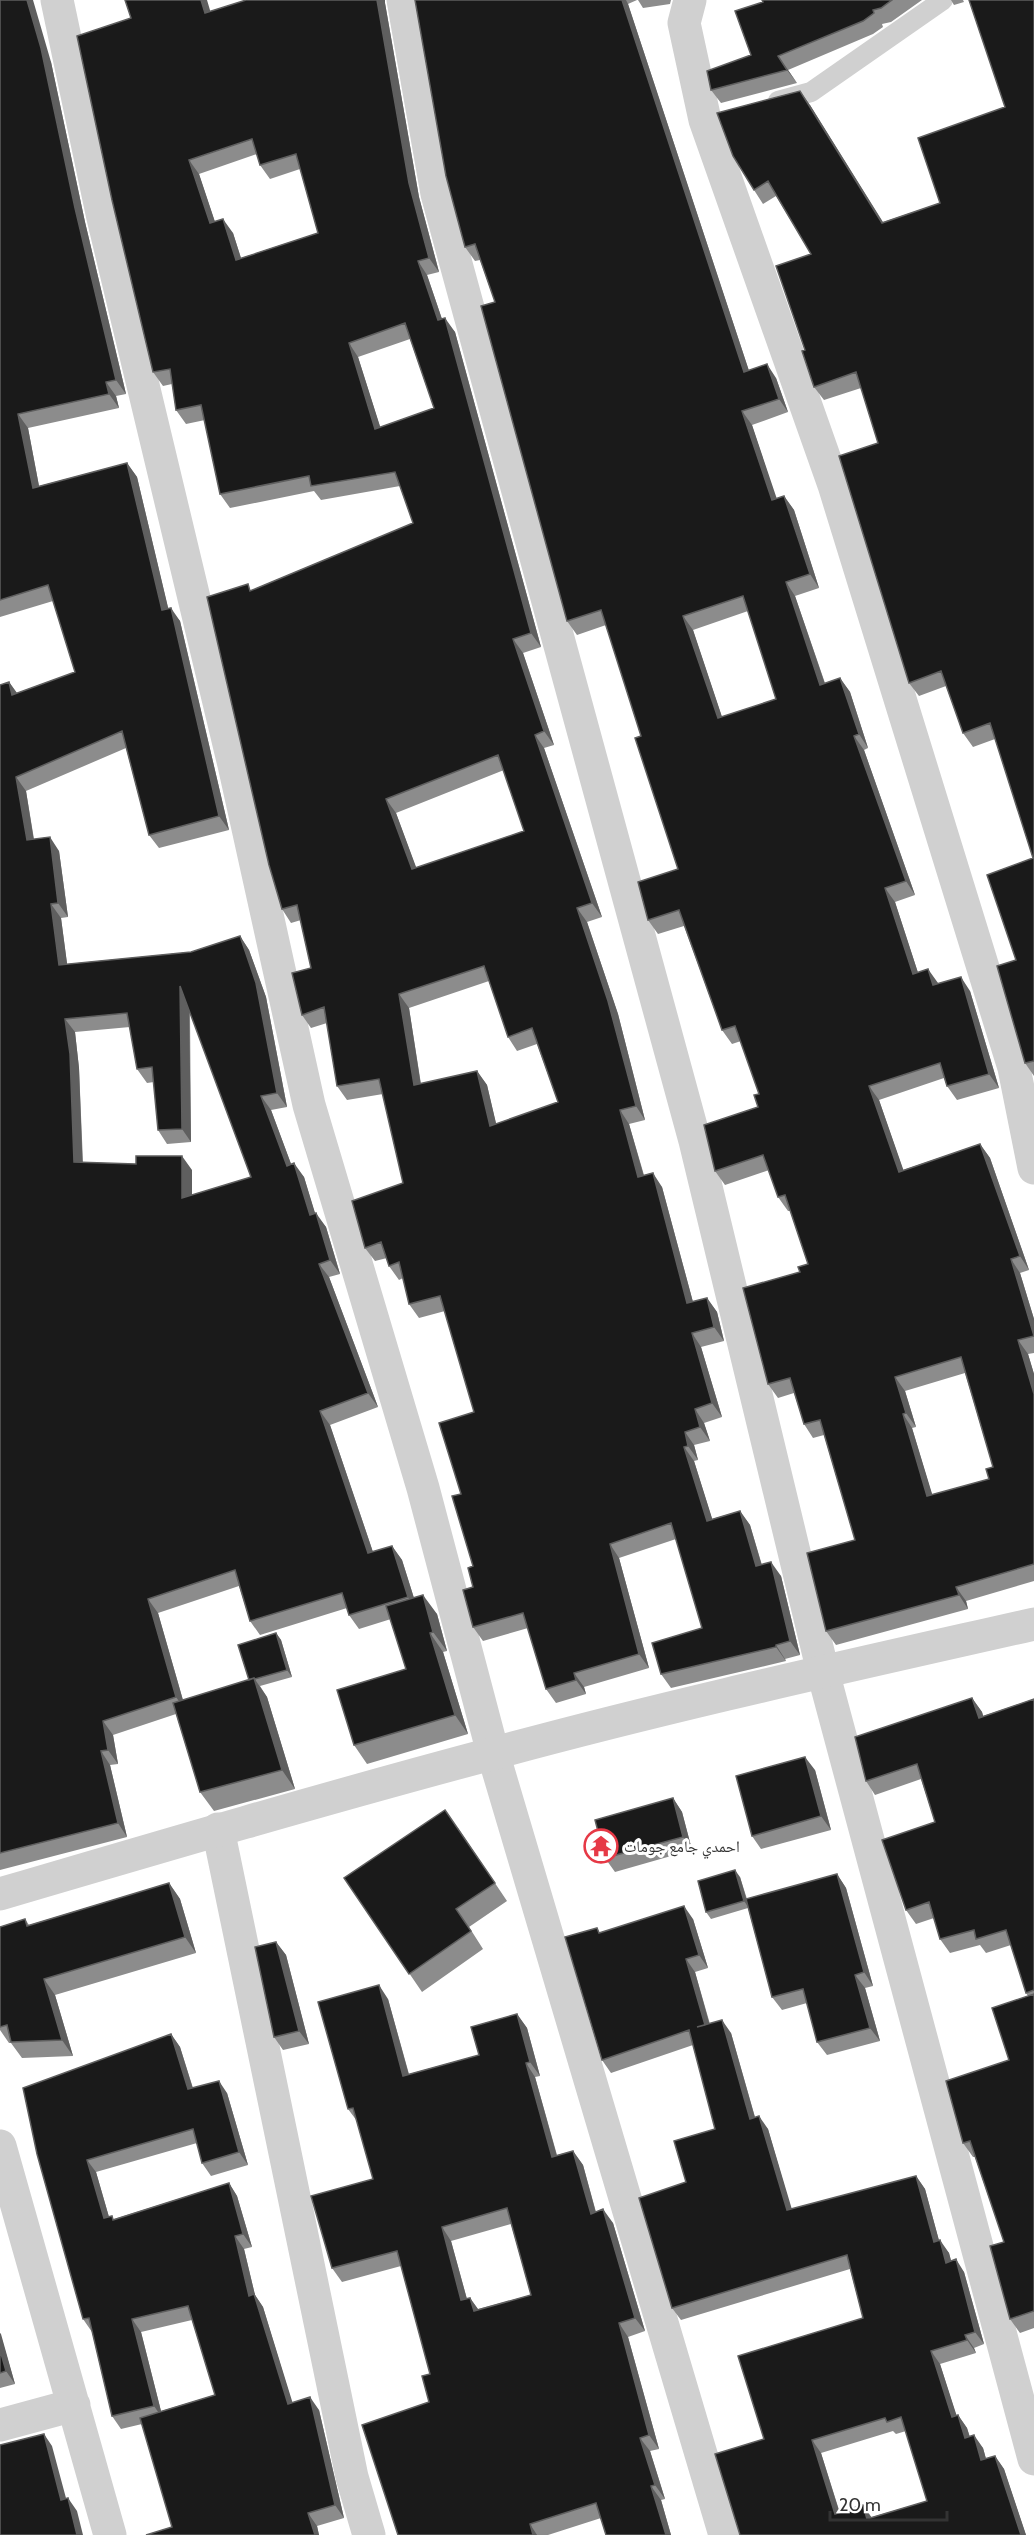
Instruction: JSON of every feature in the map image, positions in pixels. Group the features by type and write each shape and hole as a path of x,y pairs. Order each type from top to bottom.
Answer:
{"street":[{"path":"57,0 103,218 231,753 309,1105 423,1488 493,1753 725,2535"},
{"path":"402,0 436,194 695,1141 823,1672 1034,2459"},
{"path":"690,0 684,23 841,508 1014,1068 1034,1168"},
{"path":"0,1894 218,1829 493,1753 823,1672 1034,1624"},
{"path":"218,1829 352,2477 369,2535"},
{"path":"0,2146 110,2535"},
{"path":"0,2425 74,2405"}],"lane":[{"path":"758,106 811,92 943,0"}],"building":[{"path":"0,0 27,0 41,48 75,208 116,380 106,382 109,394 18,414 33,488 127,463 162,610 171,608 219,816 149,835 122,731 16,777 27,840 50,837 58,903 51,904 59,965 191,952 240,936 256,983 277,1093 261,1096 287,1166 294,1163 310,1215 316,1213 330,1260 319,1264 368,1393 320,1411 368,1553 392,1546 408,1597 349,1615 342,1593 250,1621 235,1570 148,1599 176,1697 103,1721 108,1750 101,1751 118,1823 0,1853 0,685 9,682 12,695 75,672 48,585 0,600","holes":["180,986 251,1177 182,1198 182,1156 136,1156 136,1164 74,1162 70,1054 65,1019 127,1013 137,1069 152,1067 158,1130 182,1129"]},
{"path":"125,0 201,0 205,13 246,0 377,0 409,183 429,258 418,261 438,320 445,318 531,633 513,639 544,731 535,735 592,903 577,908 608,1001 636,1106 620,1110 638,1177 653,1173 687,1303 707,1298 714,1327 692,1333 712,1403 695,1409 700,1427 685,1432 688,1446 684,1447 707,1521 740,1511 756,1566 771,1562 790,1641 776,1645 776,1647 661,1674 652,1643 702,1628 671,1523 610,1544 639,1654 574,1673 576,1680 546,1689 523,1613 473,1627 463,1590 473,1587 468,1568 473,1566 452,1496 461,1494 439,1423 474,1412 440,1296 409,1304 399,1262 389,1266 381,1242 365,1248 352,1201 403,1183 379,1079 337,1086 324,1007 302,1015 292,973 311,968 297,905 282,909 269,865 207,597 248,584 250,591 413,523 395,472 311,486 309,476 220,494 201,405 176,410 170,369 153,372 112,200 77,36 131,18","holes":["252,139 260,165 296,154 318,233 236,260 223,219 210,223 189,160","405,323 434,408 375,429 349,343","498,755 524,831 412,869 386,799","484,966 508,1037 532,1028 558,1102 490,1126 477,1071 414,1085 399,994"]},
{"path":"415,0 622,0 744,372 767,364 779,399 742,411 772,500 784,496 810,574 786,582 820,685 840,678 859,734 854,736 906,881 885,888 913,974 928,969 933,985 961,977 989,1074 947,1086 940,1063 869,1086 899,1172 980,1144 1020,1256 1011,1259 1034,1336 1018,1340 1034,1394 1034,1564 956,1587 959,1595 826,1631 807,1553 855,1540 820,1420 804,1424 790,1378 768,1384 743,1288 800,1272 798,1267 808,1264 785,1195 778,1197 763,1155 715,1171 704,1125 758,1107 754,1095 759,1094 735,1026 722,1030 679,910 648,920 638,882 678,869 635,738 641,736 601,610 567,621 481,306 495,302 475,244 465,247 446,176","holes":["743,596 776,699 718,718 683,616","961,1357 993,1467 986,1469 989,1479 927,1496 903,1414 906,1413 895,1377"]},
{"path":"762,0 892,0 881,8 873,10 874,13 863,21 778,56 787,70 711,90 707,71 751,55 735,11 763,2"},
{"path":"969,0 1034,0 1034,1061 1025,1063 997,966 1016,960 987,875 1033,858 990,723 963,733 941,671 909,683 839,456 878,443 856,372 814,387 802,351 805,350 776,266 811,254 768,181 754,190 733,156 717,113 800,91 882,223 940,203 918,138 1005,107"},
{"path":"423,1595 433,1632 430,1633 455,1715 354,1745 337,1690 406,1669 386,1606"},
{"path":"276,1633 287,1670 249,1680 238,1645"},
{"path":"254,1678 282,1770 200,1792 173,1703"},
{"path":"972,1698 979,1718 1034,1699 1034,1990 1026,1993 1006,1930 976,1939 974,1930 940,1939 929,1902 906,1910 882,1840 935,1822 917,1764 866,1781 855,1737"},
{"path":"805,1757 821,1816 752,1836 736,1776"},
{"path":"673,1798 683,1837 605,1858 595,1820"},
{"path":"445,1810 495,1883 456,1909 471,1931 409,1974 344,1878"},
{"path":"735,1870 744,1901 706,1912 698,1881"},
{"path":"837,1874 864,1972 855,1975 870,2028 817,2042 803,1989 772,1997 746,1899"},
{"path":"169,1883 185,1937 44,1979 62,2040 11,2042 7,2025 0,2027 0,1927 25,1919 27,1926"},
{"path":"684,1906 699,1955 686,1959 705,2025 722,2020 750,2119 759,2116 787,2210 916,2176 934,2242 940,2240 946,2263 956,2259 975,2332 965,2335 967,2340 931,2351 952,2417 958,2415 965,2438 974,2435 981,2460 995,2456 1021,2535 740,2535 715,2454 764,2439 738,2356 863,2318 847,2255 672,2308 639,2198 686,2182 674,2141 715,2129 689,2030 602,2060 565,1937 597,1928 599,1933","holes":["901,2417 927,2501 867,2519 863,2505 835,2514 812,2440 885,2418 887,2422"]},
{"path":"276,1942 299,2031 274,2037 255,1947"},
{"path":"379,1985 403,2076 479,2055 471,2027 517,2014 530,2062 526,2063 552,2157 573,2151 591,2214 603,2209 635,2318 619,2323 649,2435 640,2438 655,2485 651,2486 666,2535 606,2535 596,2503 530,2524 533,2535 398,2535 362,2425 429,2402 422,2376 430,2374 397,2251 332,2268 311,2196 373,2179 353,2108 348,2109 318,2002","holes":["507,2208 531,2295 474,2311 470,2298 461,2300 442,2227"]},
{"path":"1034,1994 1034,2311 1010,2319 990,2246 1004,2242 970,2141 963,2143 946,2081 1009,2060 992,2008"},
{"path":"171,2034 188,2089 219,2081 239,2152 202,2163 193,2129 87,2160 104,2218 112,2216 113,2220 229,2183 243,2234 235,2236 249,2296 254,2294 288,2404 310,2397 335,2505 308,2513 315,2535 146,2535 172,2527 140,2418 215,2395 188,2306 132,2319 154,2406 112,2416 89,2318 83,2319 37,2154 23,2088"},
{"path":"0,2350 6,2371 0,2373"},
{"path":"44,2434 61,2500 68,2498 77,2535 0,2535 0,2445"}],"place":[{"name":"احمدي جامع جومات","path":"601,1846"}]}
